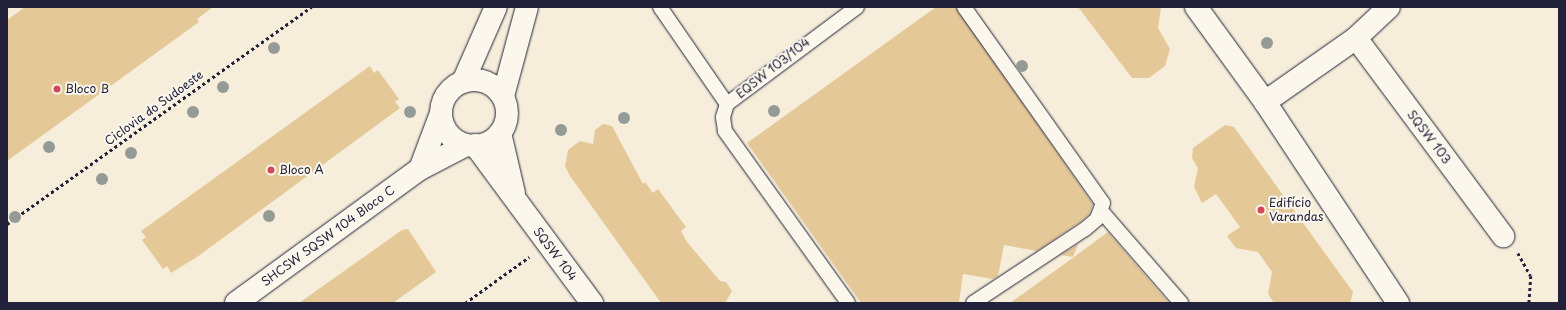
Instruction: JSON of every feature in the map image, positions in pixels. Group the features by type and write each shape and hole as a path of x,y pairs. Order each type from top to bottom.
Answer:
{"street":[{"path":"420,169 447,94 463,82 496,7"},
{"path":"441,113 446,129 470,145 493,139 500,132 507,115 503,96 527,7"},
{"path":"1196,7 1265,102 1398,303"},
{"path":"1265,102 1356,38 1389,7"},
{"name":"SQSW 103","path":"1356,38 1502,236"},
{"path":"463,82 490,84 503,96"},
{"name":"SQSW 104","path":"500,132 518,206"},
{"name":"SQSW 104","path":"470,145 592,303"},
{"name":"SHCSW SQSW 104 Bloco C","path":"236,303 420,169 470,145"}],"lane":[{"name":"EQSW 103/104","path":"660,7 727,104 856,7"},
{"path":"964,7 1099,196 1102,212 1181,303"},
{"path":"727,104 723,117 725,131 848,303"},
{"path":"973,303 1085,229 1102,212"}],"path":[{"name":"Ciclovia do Sudoeste","path":"7,224 311,7"},
{"path":"1502,236 1512,244 1531,276 1530,303"},
{"path":"465,303 547,244"}],"building":[{"name":"Bloco B","path":"25,7 213,7 197,19 199,22 7,161 7,20"},
{"path":"936,7 956,7 1093,204 1089,215 1037,251 1004,245 998,276 993,279 963,274 959,303 861,303 747,143"},
{"path":"1078,7 1161,7 1158,28 1170,49 1165,66 1149,78 1132,78"},
{"name":"Bloco A","path":"370,66 374,73 378,70 399,99 395,102 400,108 197,257 171,273 167,266 163,269 142,240 146,237 141,231"},
{"path":"603,124 612,126 643,184 645,182 653,193 658,189 686,227 681,231 687,242 720,281 726,282 732,291 725,303 661,303 570,176 565,166 568,150 580,141 593,144 595,130"},
{"name":"Edifício Varandas","path":"1225,125 1234,127 1353,292 1350,303 1274,303 1268,294 1272,272 1258,252 1236,248 1227,236 1240,227 1216,194 1202,203 1194,187 1198,168 1192,158 1193,148"},
{"path":"408,229 436,272 393,303 299,303 402,230"},
{"path":"1108,232 1169,303 1010,303 1074,257"},
{"path":"1078,244 1073,257 1061,255"}],"place":[{"name":"Bloco B","path":"57,89"},
{"name":"Bloco A","path":"271,170"},
{"name":"Edifício Varandas","path":"1261,210"}]}
